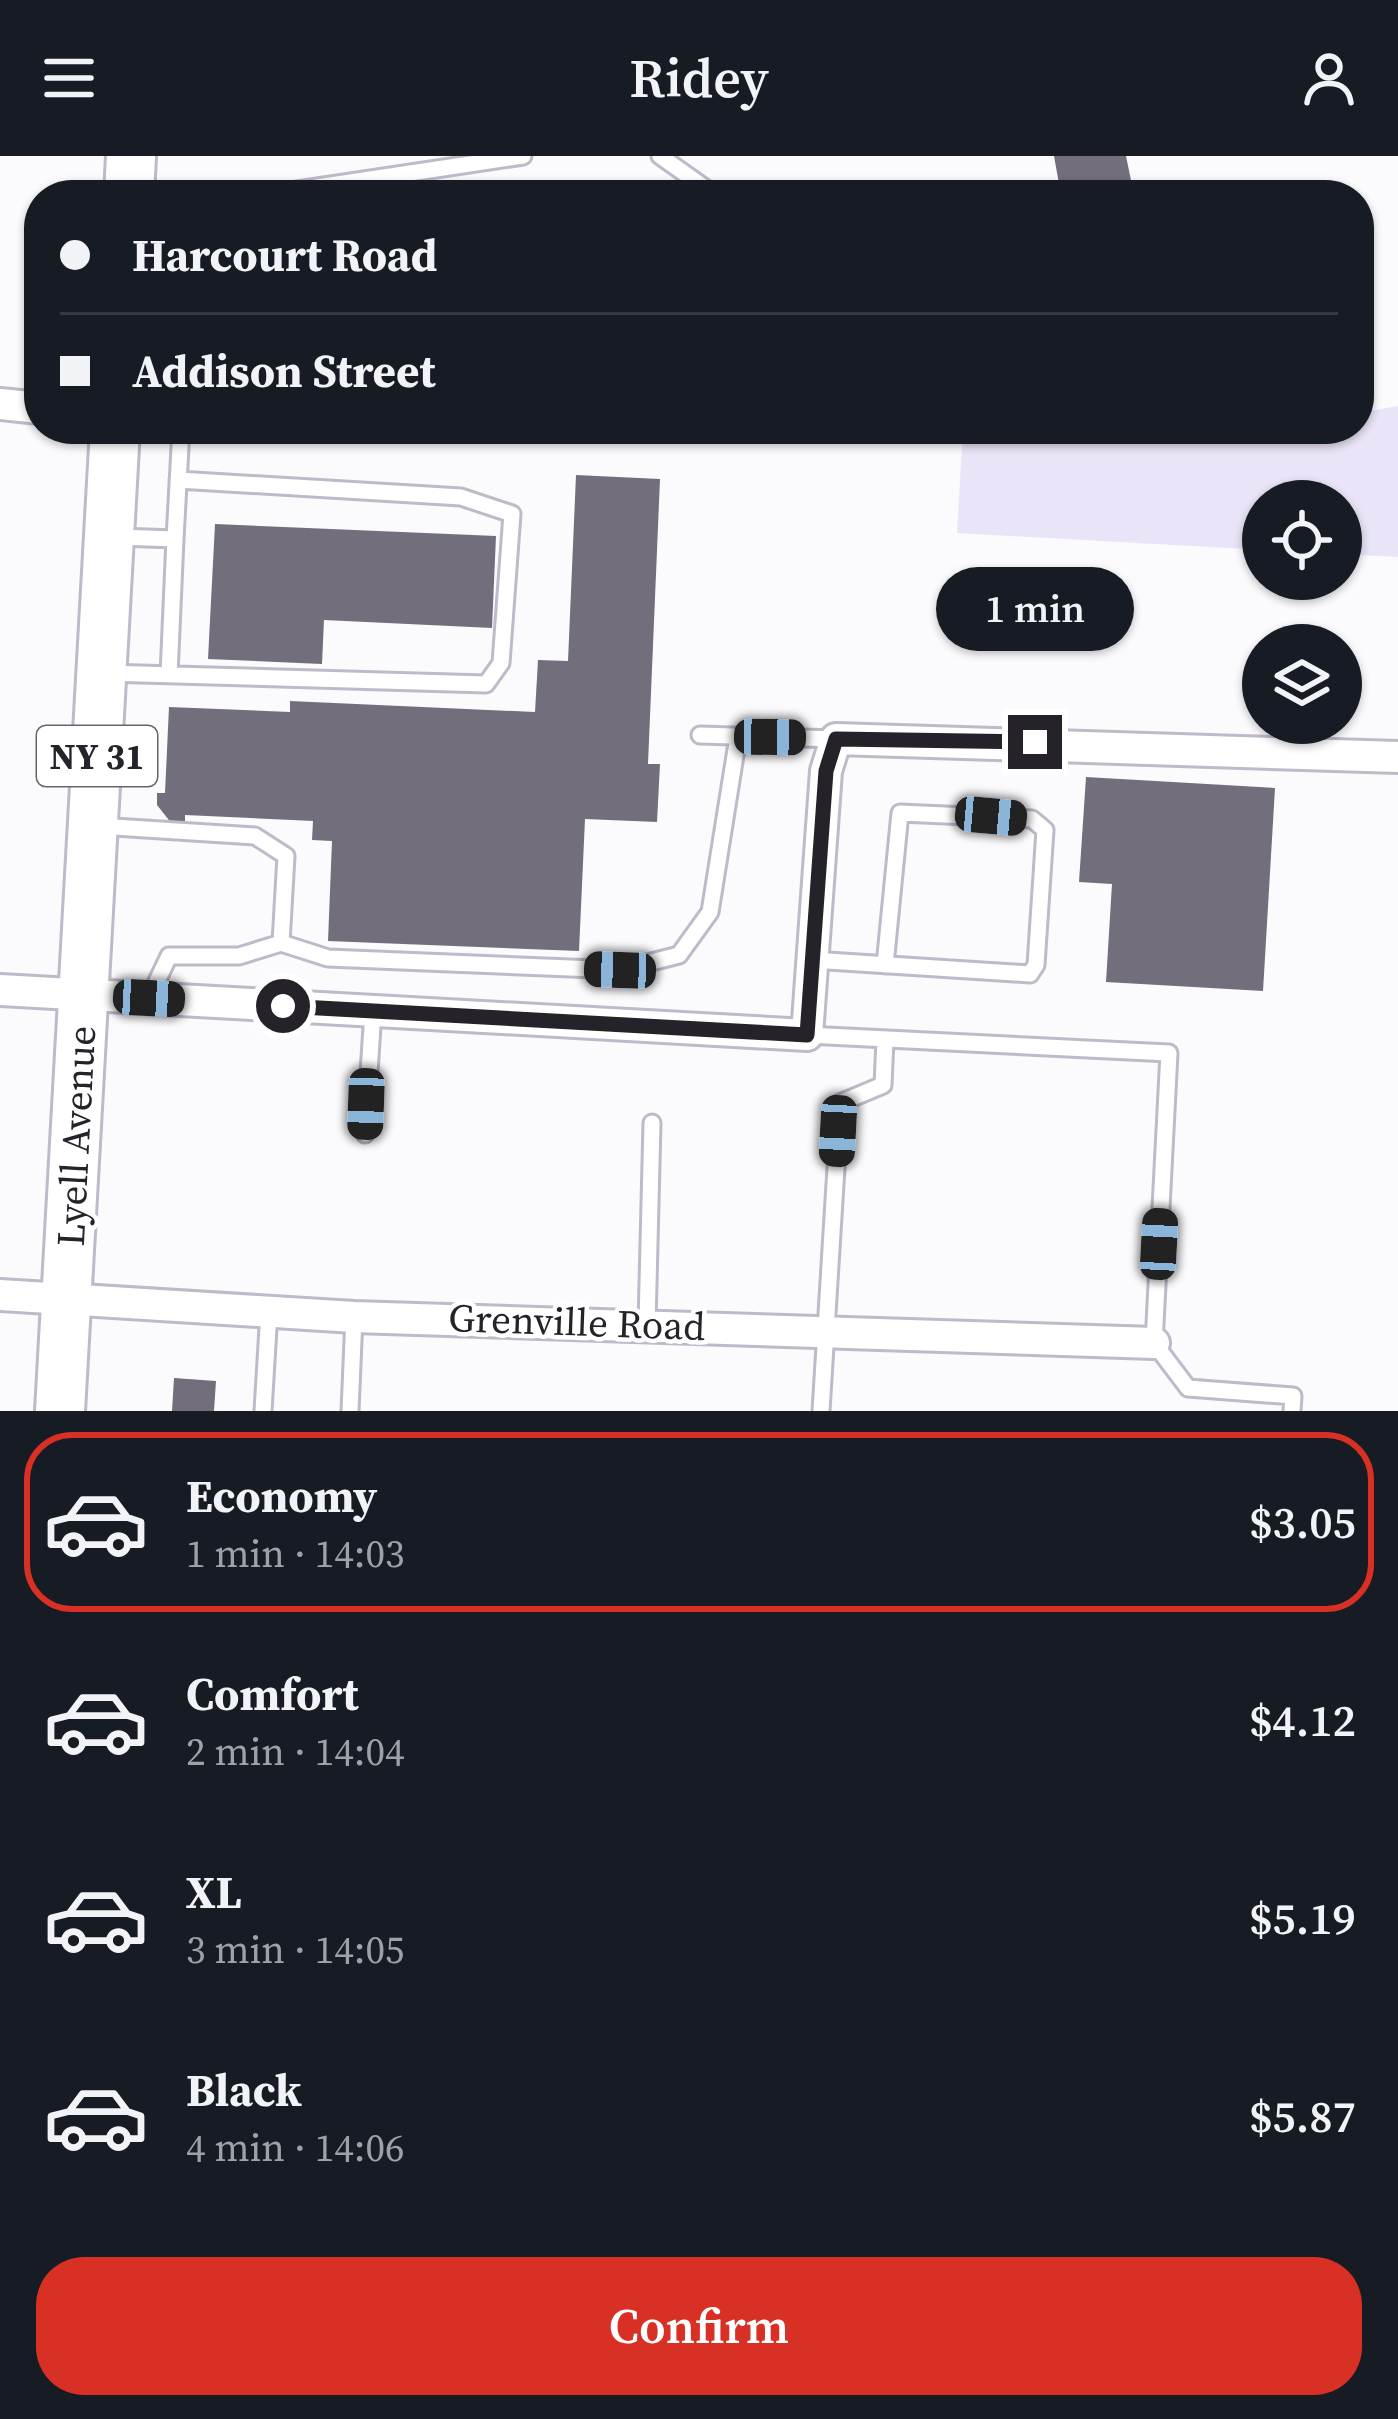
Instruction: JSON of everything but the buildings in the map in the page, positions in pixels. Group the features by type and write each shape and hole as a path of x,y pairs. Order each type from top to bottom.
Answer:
{"main road":[{"name":"Lyell Avenue","path":"61,1411 114,444"}],"street":[{"path":"0,990 807,1035 826,771 836,739 1398,757"},
{"name":"Grenville Road","path":"0,1295 354,1316 1154,1342"}],"lane":[{"path":"366,180 523,156"},
{"path":"660,156 694,180"},
{"path":"169,675 181,444"},
{"path":"102,673 486,684 501,663 512,514 461,497 178,480"},
{"path":"109,537 175,539"},
{"path":"700,735 836,739"},
{"path":"149,998 170,956 238,956 281,943 328,958 620,970 679,955 710,912 738,737"},
{"path":"812,960 885,965 1030,974 1036,965 1045,830 1041,824 1012,818 900,813 885,965"},
{"path":"93,826 255,836 286,856 281,943"},
{"path":"365,1134 373,1011"},
{"path":"807,1035 1169,1053 1154,1342 1188,1388 1293,1396 1292,1411"},
{"path":"821,1411 840,1103 883,1085 885,1039"},
{"path":"646,1324 652,1123"},
{"path":"263,1411 269,1311"},
{"path":"350,1411 354,1316"}],"shaded area":[{"path":"1398,406 1398,557 1362,555 1362,480 1242,480 1242,549 957,533 962,444 1374,444 1374,410"}],"route":[{"path":"283,1006 807,1035 826,771 836,739 1035,742"}]}
